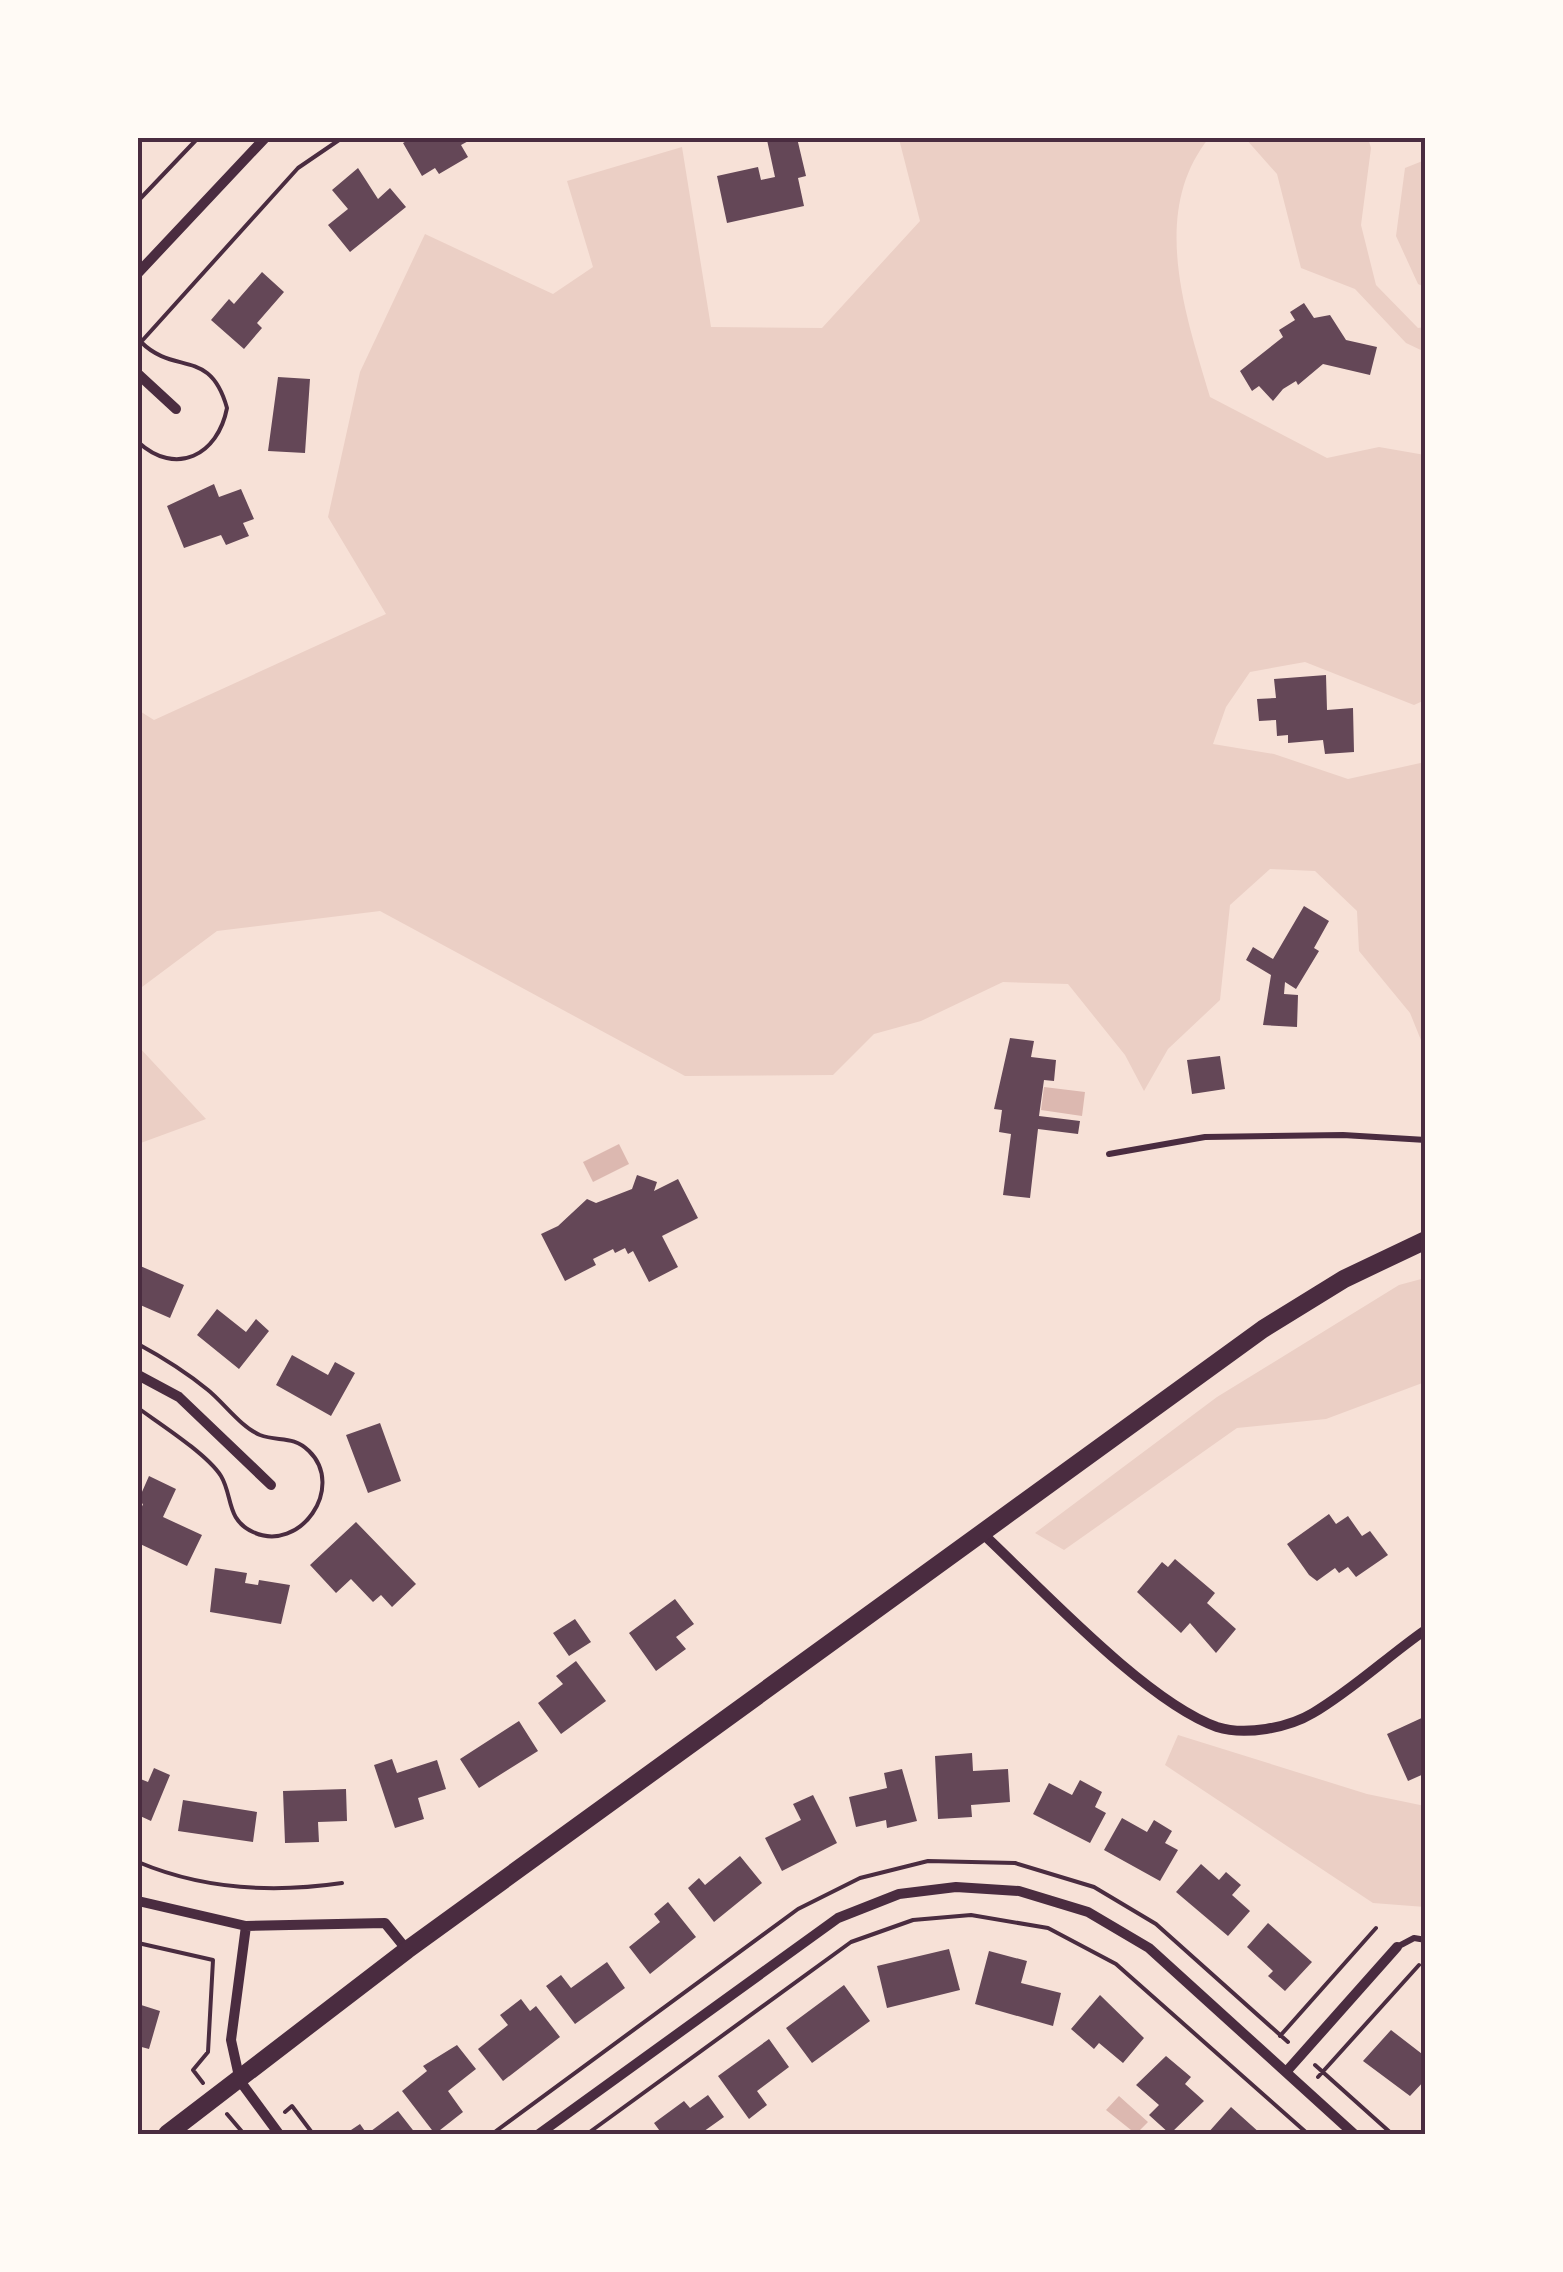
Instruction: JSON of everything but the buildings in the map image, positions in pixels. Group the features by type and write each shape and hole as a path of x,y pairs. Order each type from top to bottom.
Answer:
{"main road":[{"path":"167,2134 407,1950 1262,1329 1344,1279 1426,1240"}],"street":[{"path":"138,274 264,138"},
{"path":"138,374 176,409"},
{"path":"138,1376 179,1397 271,1485"},
{"path":"981,1532 1142,1680 1189,1714 1221,1728 1269,1729 1312,1715 1424,1631"},
{"path":"539,2134 838,1918 899,1894 956,1887 1018,1891 1088,1912 1149,1948 1354,2134"},
{"path":"138,1901 246,1926 384,1924 407,1950"},
{"path":"246,1926 231,2040 240,2080 279,2134"},
{"path":"1286,2072 1397,1947"}],"lane":[{"path":"1108,1154 1205,1137 1343,1135 1426,1140"},
{"path":"1397,1947 1414,1938 1426,1940"}],"path":[{"path":"138,201 198,138"},
{"path":"139,342 298,168 342,138"},
{"path":"492,2134 798,1909 860,1878 928,1861 1015,1863 1094,1887 1156,1924 1288,2042"},
{"path":"138,1862 198,1880 262,1889 342,1883"},
{"path":"586,2134 851,1942 912,1920 971,1915 996,1916 1048,1928 1116,1964 1308,2134"},
{"path":"1274,2043 1376,1928"},
{"path":"138,1943 213,1960 208,2052 193,2070 203,2083"},
{"path":"1314,2080 1419,1964"},
{"path":"1314,2065 1392,2134"},
{"path":"284,2113 292,2106 314,2134"},
{"path":"227,2114 244,2134"}],"shaded area":[{"path":"1209,138 1191,167 1180,198 1177,231 1183,299 1210,397 1327,458 1379,447 1425,455 1425,700 1414,705 1305,662 1250,672 1226,707 1213,744 1274,754 1348,779 1425,762 1425,1050 1410,1013 1359,951 1357,911 1315,871 1270,869 1230,905 1220,1000 1168,1049 1144,1091 1125,1055 1068,984 1003,982 921,1021 874,1034 833,1075 685,1076 380,911 217,931 138,990 138,710 154,720 386,614 328,517 360,372 425,234 553,294 593,267 567,181 682,147 711,327 822,328 920,221 899,139"},
{"path":"1245,138 1368,138 1371,148 1361,225 1376,285 1418,328 1425,327 1425,352 1406,343 1355,289 1301,268 1277,174"},
{"path":"1425,160 1425,287 1418,284 1396,236 1405,168"},
{"path":"138,1046 206,1119 138,1144"},
{"path":"1044,1087 1085,1092 1082,1116 1041,1110"},
{"path":"619,1144 629,1164 593,1182 583,1162"},
{"path":"1425,1278 1425,1382 1326,1419 1237,1428 1064,1550 1035,1533 1217,1397 1399,1285"},
{"path":"1178,1735 1367,1794 1425,1806 1425,1907 1373,1903 1165,1765"},
{"path":"1119,2096 1148,2122 1136,2134 1106,2110"}]}
